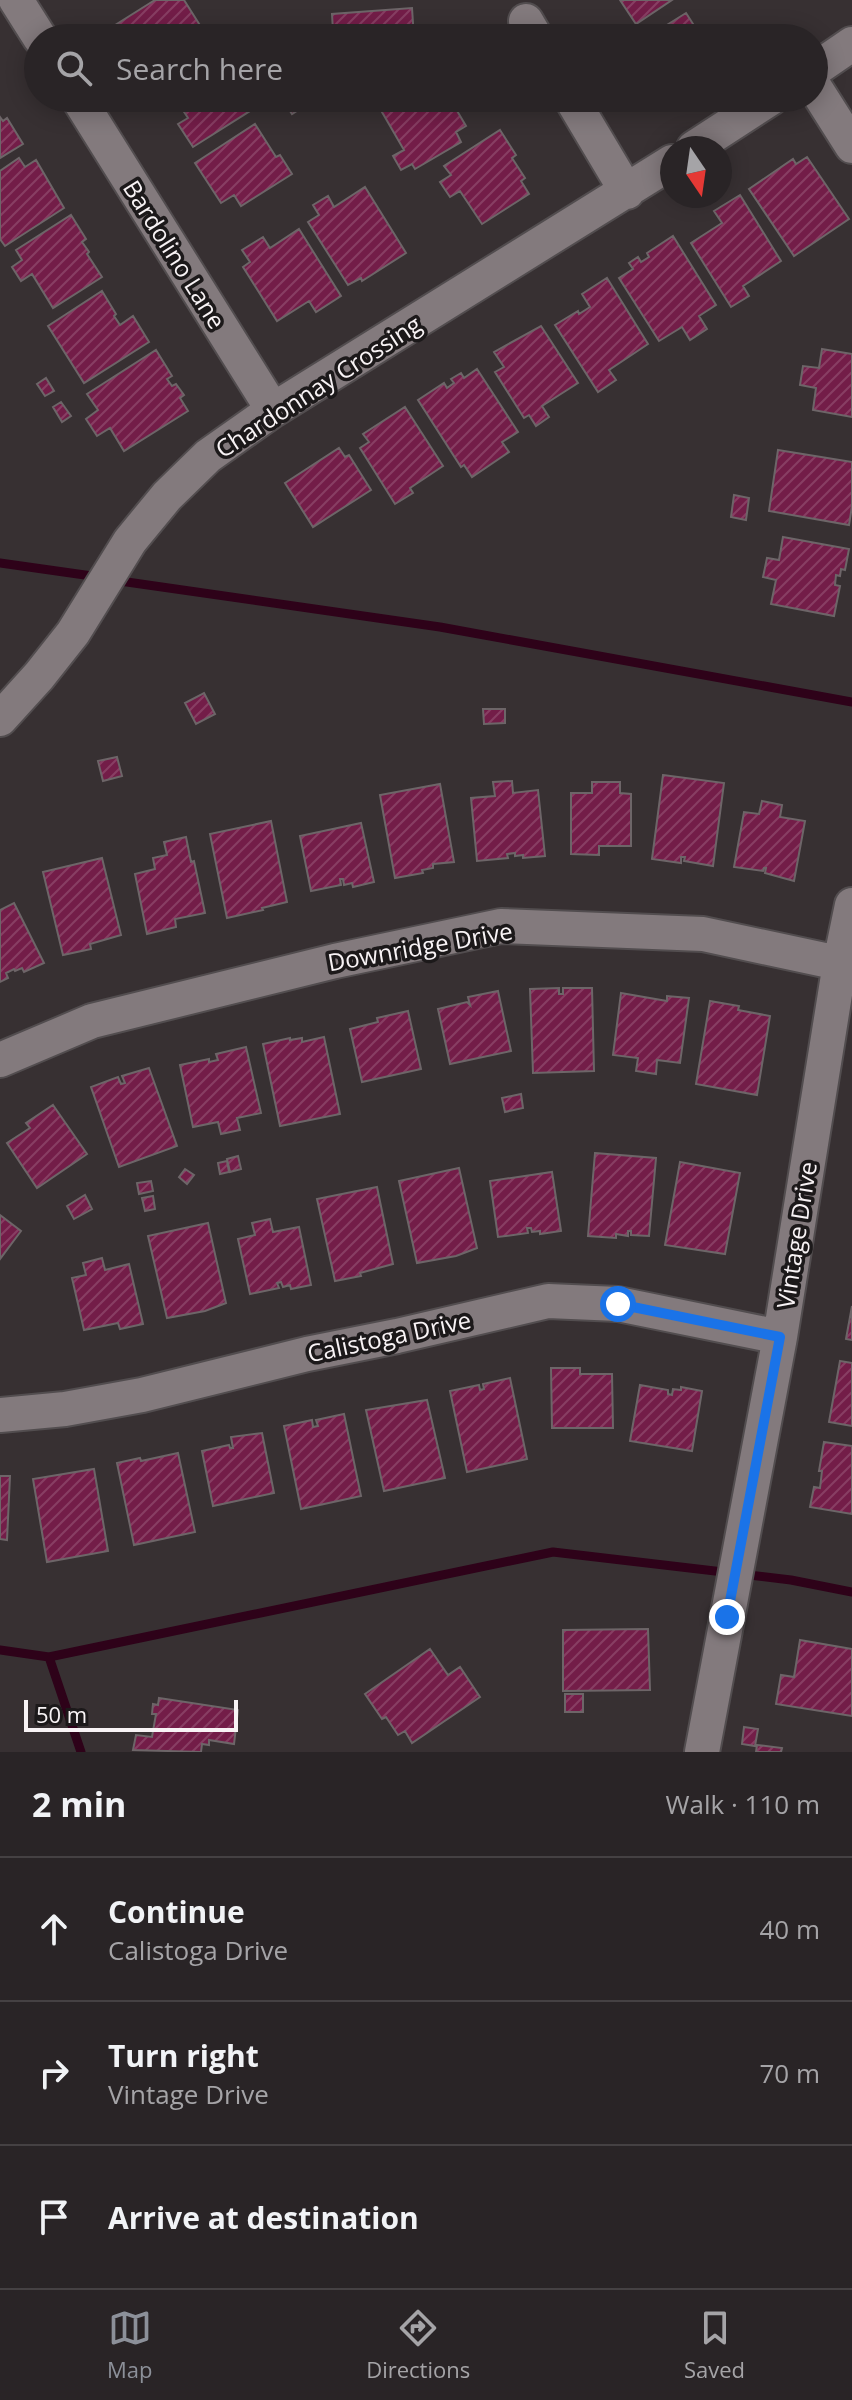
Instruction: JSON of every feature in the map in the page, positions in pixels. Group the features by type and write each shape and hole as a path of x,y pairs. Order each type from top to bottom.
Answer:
{"street":[{"path":"16,0 31,24"},
{"path":"828,60 852,44"},
{"path":"828,108 852,146"},
{"name":"Bardolino Lane","path":"87,112 273,410"},
{"path":"579,112 627,192"},
{"path":"712,136 749,112"},
{"name":"Chardonnay Crossing","path":"0,719 73,633 130,541 167,496 208,456 273,410 660,170"},
{"name":"Vintage Drive","path":"702,1752 780,1337 846,964 852,905"},
{"name":"Downridge Drive","path":"0,1060 92,1021 335,961 501,926 703,934 846,964"},
{"name":"Calistoga Drive","path":"0,1415 65,1409 142,1395 307,1354 548,1301 618,1304 780,1337"}],"building":[{"path":"155,0 184,0 199,24 117,24"},
{"path":"620,0 672,0 636,24"},
{"path":"412,8 413,24 333,24 332,14"},
{"path":"686,13 693,24 668,24"},
{"path":"184,112 248,112 193,147 178,124 188,118"},
{"path":"382,112 458,112 466,126 456,132 461,142 415,169 412,164 401,170 393,156 404,150"},
{"path":"0,117 3,121 7,118 23,144 0,158"},
{"path":"255,124 276,157 280,155 292,174 241,206 234,195 221,203 195,163"},
{"path":"500,130 516,155 512,158 525,178 521,181 529,194 482,224 460,191 450,197 440,182 451,175 444,166"},
{"path":"807,157 849,219 794,256 749,189 793,159 796,164"},
{"path":"19,158 25,167 36,160 64,208 5,246 0,239 0,171"},
{"path":"365,187 406,253 362,281 361,278 348,285 308,222 319,215 313,205 328,196 334,207"},
{"path":"740,195 781,261 743,286 749,296 731,307 691,243 722,223 714,211 732,208 732,200"},
{"path":"71,215 86,239 82,242 89,252 87,254 102,277 53,308 32,274 21,281 12,267 22,260 16,250"},
{"path":"299,229 341,296 316,312 309,301 277,321 243,267 250,262 242,250 263,237 270,248"},
{"path":"673,236 716,305 699,316 707,329 690,340 682,327 659,341 619,278 633,269 629,263 638,257 641,262 649,257 647,253"},
{"path":"607,278 648,344 609,370 616,380 598,392 555,325 590,307 582,294"},
{"path":"102,291 120,325 133,316 149,342 84,383 48,326"},
{"path":"541,326 578,383 542,406 549,417 536,426 529,415 524,418 495,372 504,367 494,352"},
{"path":"822,349 852,354 852,417 813,410 816,388 800,385 803,366 819,368"},
{"path":"156,350 172,376 167,379 172,386 176,384 184,395 180,398 188,411 124,451 110,428 97,436 86,419 98,410 87,394"},
{"path":"477,369 518,432 502,442 509,452 472,477 464,465 461,467 418,400 444,383 447,388 454,383 451,379 461,373 464,378"},
{"path":"46,378 54,391 45,396 37,384"},
{"path":"61,402 71,416 62,422 53,407"},
{"path":"405,407 443,466 410,488 413,493 395,504 360,448 369,442 363,434"},
{"path":"339,448 345,457 349,455 371,490 313,527 285,483"},
{"path":"778,450 852,462 849,525 769,511"},
{"path":"734,495 749,498 746,520 731,517"},
{"path":"783,537 849,549 845,570 841,569 840,576 836,575 835,585 840,586 834,616 771,604 776,580 763,577 767,558 779,560"},
{"path":"204,693 215,714 196,724 185,703"},
{"path":"483,709 505,709 505,723 484,724"},
{"path":"117,757 122,776 103,781 98,761"},
{"path":"663,775 724,783 713,866 684,861 685,857 681,857 681,863 652,859"},
{"path":"512,781 513,793 538,790 545,856 523,858 523,855 515,856 515,853 507,854 508,858 477,861 471,798 495,796 493,782"},
{"path":"592,782 620,782 620,793 631,794 631,846 599,846 599,855 571,854 571,793 592,793"},
{"path":"440,784 454,862 433,864 433,868 422,870 423,873 395,878 380,795"},
{"path":"762,801 782,805 780,817 805,821 794,881 765,873 766,868 763,871 734,867 744,812 759,814"},
{"path":"271,821 287,902 227,918 210,834"},
{"path":"361,823 374,882 353,887 352,883 344,885 343,879 340,879 341,885 311,891 300,836"},
{"path":"186,837 205,913 175,919 176,927 147,934 135,874 155,869 153,858 167,855 164,842"},
{"path":"102,858 121,935 90,944 91,949 63,955 43,872"},
{"path":"14,903 44,963 24,972 22,968 14,969 6,973 8,978 0,982 0,910"},
{"path":"559,988 559,994 563,994 563,988 592,988 594,1071 533,1073 530,989"},
{"path":"498,991 511,1051 450,1064 438,1009 467,1002 470,1005 468,997"},
{"path":"621,993 667,1001 667,996 689,998 680,1063 657,1060 656,1074 636,1071 638,1058 613,1055"},
{"path":"710,1001 770,1016 757,1095 696,1084"},
{"path":"408,1011 421,1069 362,1082 350,1029 378,1022 377,1018"},
{"path":"324,1037 340,1114 280,1126 263,1044 290,1038 302,1038 302,1042"},
{"path":"246,1047 261,1113 237,1118 240,1130 221,1134 218,1122 193,1127 180,1065 218,1060 216,1054"},
{"path":"149,1068 177,1146 119,1167 91,1087 118,1077 121,1084 125,1083 122,1076"},
{"path":"521,1094 523,1108 505,1112 502,1098"},
{"path":"53,1105 87,1154 37,1188 7,1143 30,1128 26,1123"},
{"path":"595,1153 656,1158 649,1236 631,1235 628,1231 628,1236 616,1234 616,1238 588,1236"},
{"path":"238,1156 241,1169 230,1172 227,1159"},
{"path":"227,1161 229,1172 220,1174 218,1163"},
{"path":"680,1162 740,1173 725,1254 665,1245"},
{"path":"459,1168 477,1248 456,1256 417,1263 399,1181"},
{"path":"185,1169 194,1175 187,1184 179,1177"},
{"path":"552,1172 561,1231 540,1234 540,1231 532,1232 531,1228 527,1228 528,1233 498,1237 490,1181"},
{"path":"151,1181 153,1191 139,1194 137,1183"},
{"path":"377,1187 393,1264 360,1273 361,1276 335,1281 317,1199"},
{"path":"85,1195 92,1209 74,1219 67,1206"},
{"path":"153,1196 155,1209 145,1211 142,1198"},
{"path":"0,1215 21,1231 0,1259"},
{"path":"270,1219 273,1232 299,1227 311,1285 291,1289 290,1285 283,1287 281,1282 277,1283 279,1288 250,1294 238,1239 255,1235 252,1223"},
{"path":"208,1223 226,1303 205,1311 167,1318 148,1236"},
{"path":"102,1258 105,1270 129,1264 143,1324 120,1329 118,1323 84,1330 72,1278 86,1275 83,1263"},
{"path":"852,1306 852,1340 846,1339"},
{"path":"840,1361 852,1363 852,1426 829,1422"},
{"path":"551,1368 580,1368 580,1374 612,1374 613,1428 552,1428"},
{"path":"510,1378 527,1459 467,1472 450,1391 479,1385 480,1390 484,1389 483,1384"},
{"path":"640,1385 668,1390 668,1394 672,1395 673,1389 681,1390 681,1387 702,1391 692,1451 630,1441"},
{"path":"427,1400 445,1478 384,1491 366,1410"},
{"path":"344,1414 361,1496 301,1509 284,1426 312,1420 313,1427 318,1426 316,1420"},
{"path":"262,1433 274,1493 213,1506 202,1451 229,1445 233,1448 231,1437"},
{"path":"824,1442 852,1446 852,1514 810,1507 814,1487 820,1488 822,1471 819,1471"},
{"path":"178,1453 195,1532 134,1545 117,1463"},
{"path":"94,1469 108,1551 47,1562 33,1479"},
{"path":"0,1476 10,1476 7,1540 0,1539"},
{"path":"648,1629 650,1690 563,1691 563,1630"},
{"path":"800,1640 852,1649 852,1716 776,1704 781,1675 794,1677"},
{"path":"430,1649 448,1675 460,1667 480,1697 412,1743 405,1731 398,1735 386,1717 382,1719 365,1694"},
{"path":"565,1694 583,1694 583,1712 565,1712"},
{"path":"159,1698 238,1710 234,1744 209,1740 209,1745 202,1744 201,1752 133,1750 136,1735 152,1737 156,1714 152,1714 153,1704 158,1705"},
{"path":"744,1727 758,1729 755,1746 742,1744"},
{"path":"757,1745 782,1748 781,1752 756,1752"}],"waterway":[{"path":"0,563 99,577"},
{"path":"113,580 440,627 852,702"},
{"path":"0,1650 49,1657 553,1552 791,1580 852,1592"},
{"path":"49,1657 81,1752"}],"route":[{"path":"618,1304 780,1337 727,1617"}]}
